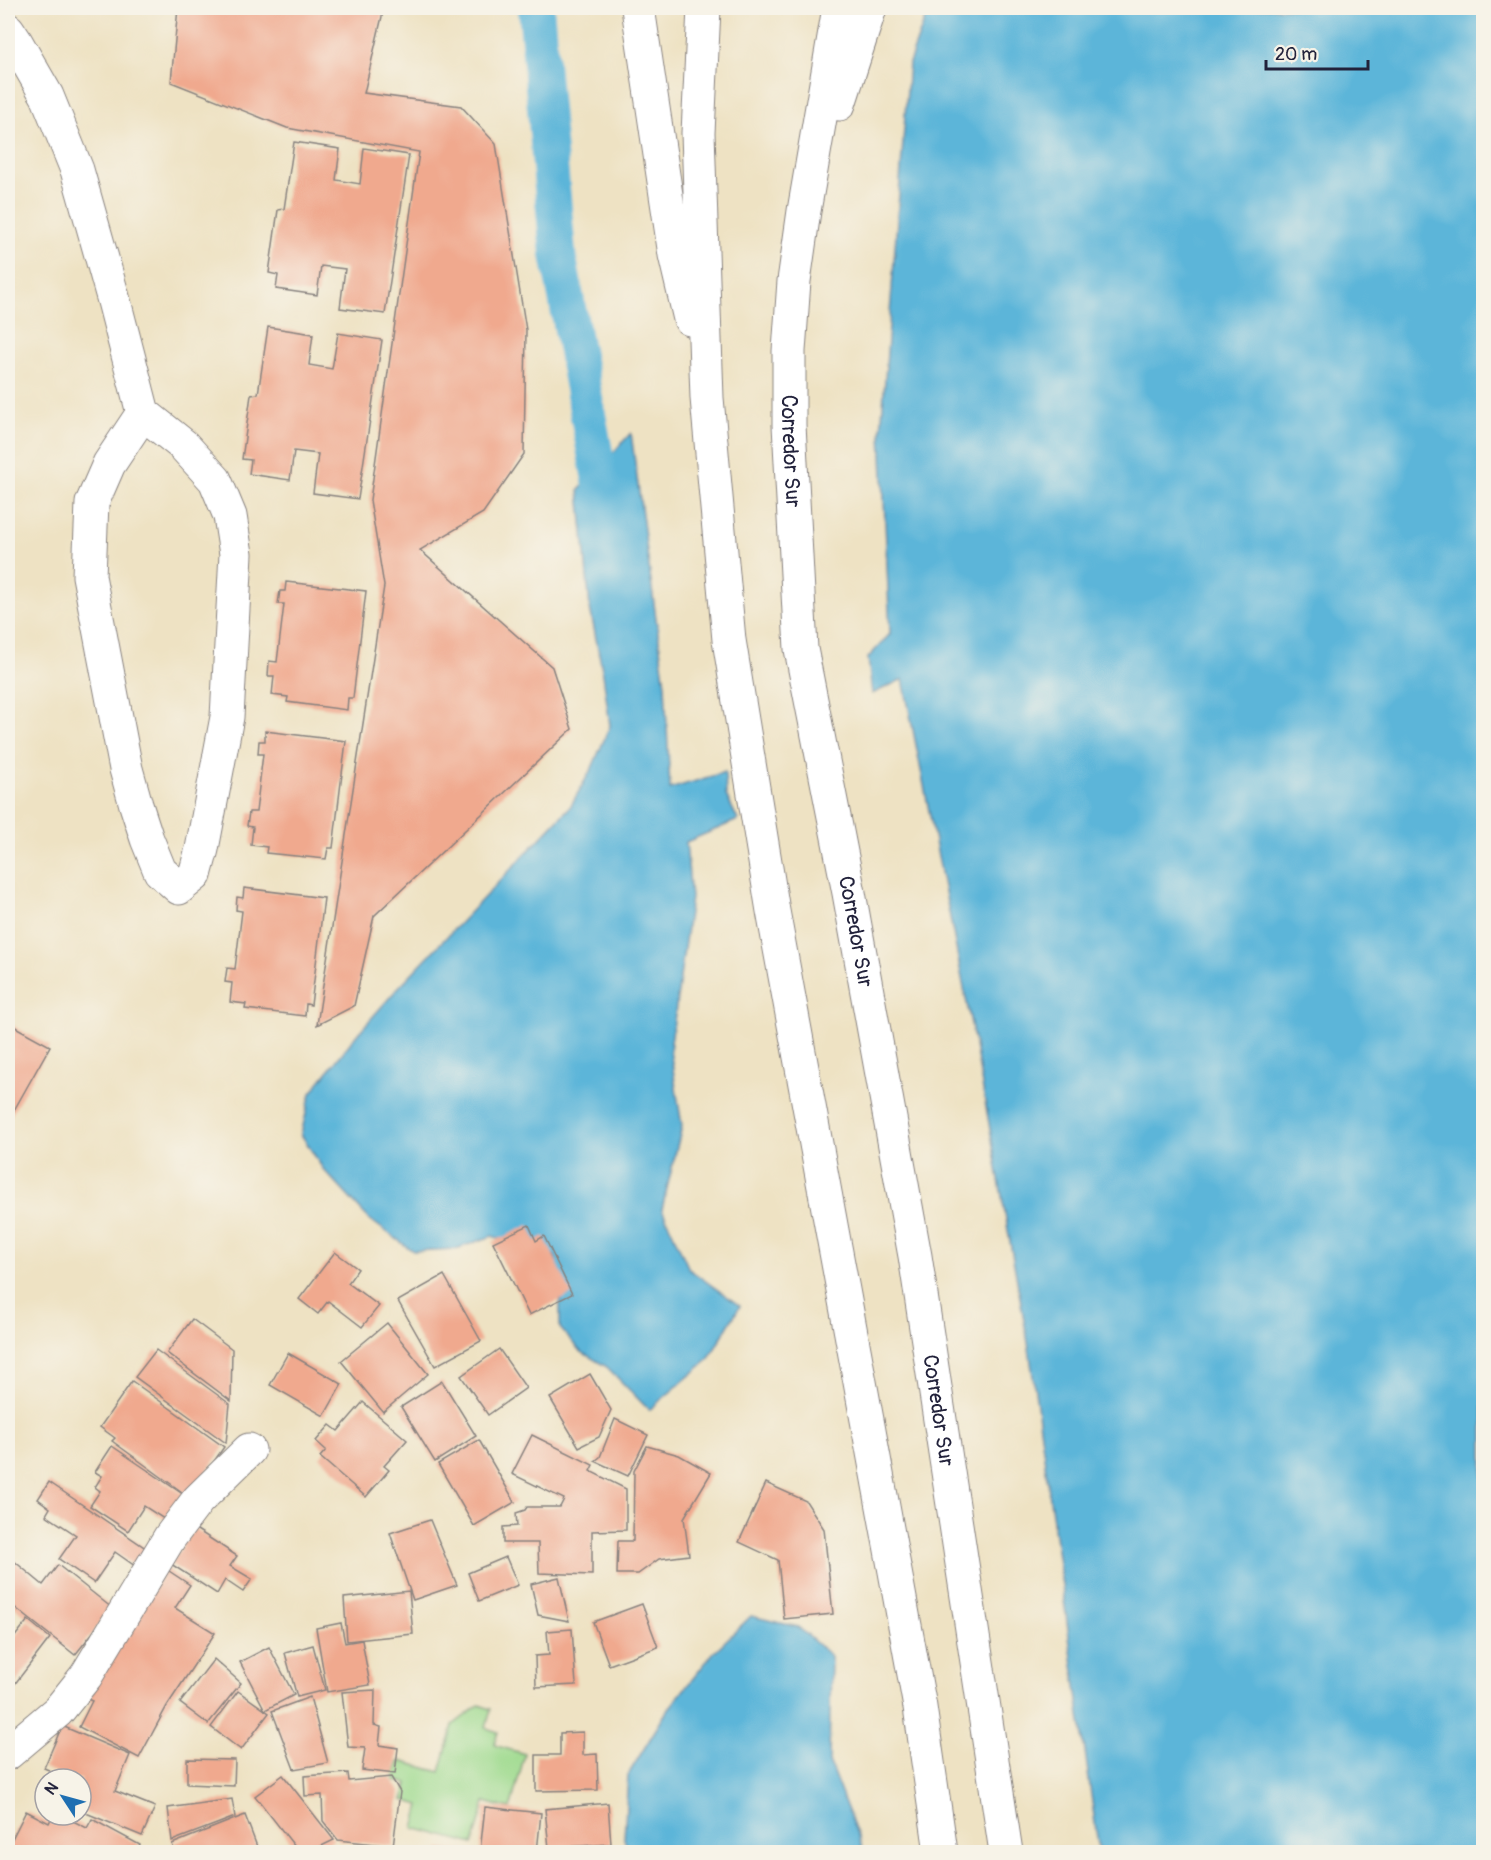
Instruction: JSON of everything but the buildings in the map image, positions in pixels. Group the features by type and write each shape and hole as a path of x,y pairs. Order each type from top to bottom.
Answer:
{"main road":[{"path":"638,8 675,255 707,398"},
{"path":"704,8 698,133 707,398 729,640 773,911 920,1707 941,1852"},
{"name":"Corredor Sur","path":"839,8 794,281 789,372 789,424 801,649 849,893 915,1256 1006,1852"},
{"path":"804,211 870,8"},
{"path":"8,30 47,96 77,170 143,413 183,445 215,480 230,516 236,554 227,717 195,875 179,888 160,871 136,805 126,769 89,576 93,503 109,464 143,413"},
{"path":"8,1753 58,1711 86,1676 170,1537 198,1500 249,1450"}],"green space":[{"path":"479,1705 491,1709 486,1728 498,1732 494,1745 525,1754 510,1809 485,1802 473,1844 414,1828 420,1805 403,1800 408,1784 395,1780 395,1774 400,1761 440,1772 453,1725"}],"water":[{"path":"929,8 1483,8 1483,1852 1099,1852 1029,1348 973,1034 903,679 872,694 868,658 890,634 881,432 909,63"},
{"path":"631,433 665,685 670,789 725,772 726,795 738,820 686,842 691,898 670,1050 682,1126 662,1209 689,1269 740,1306 708,1360 649,1410 607,1367 580,1351 560,1328 560,1290 555,1256 492,1236 456,1249 413,1251 369,1219 323,1169 301,1134 311,1093 354,1038 398,988 570,807 592,768 610,726 590,608 579,490"},
{"path":"751,1616 798,1627 831,1656 829,1762 864,1852 629,1852 624,1839 628,1775 667,1711 714,1652"}],"waterway":[{"path":"536,8 558,254 607,517"}]}
